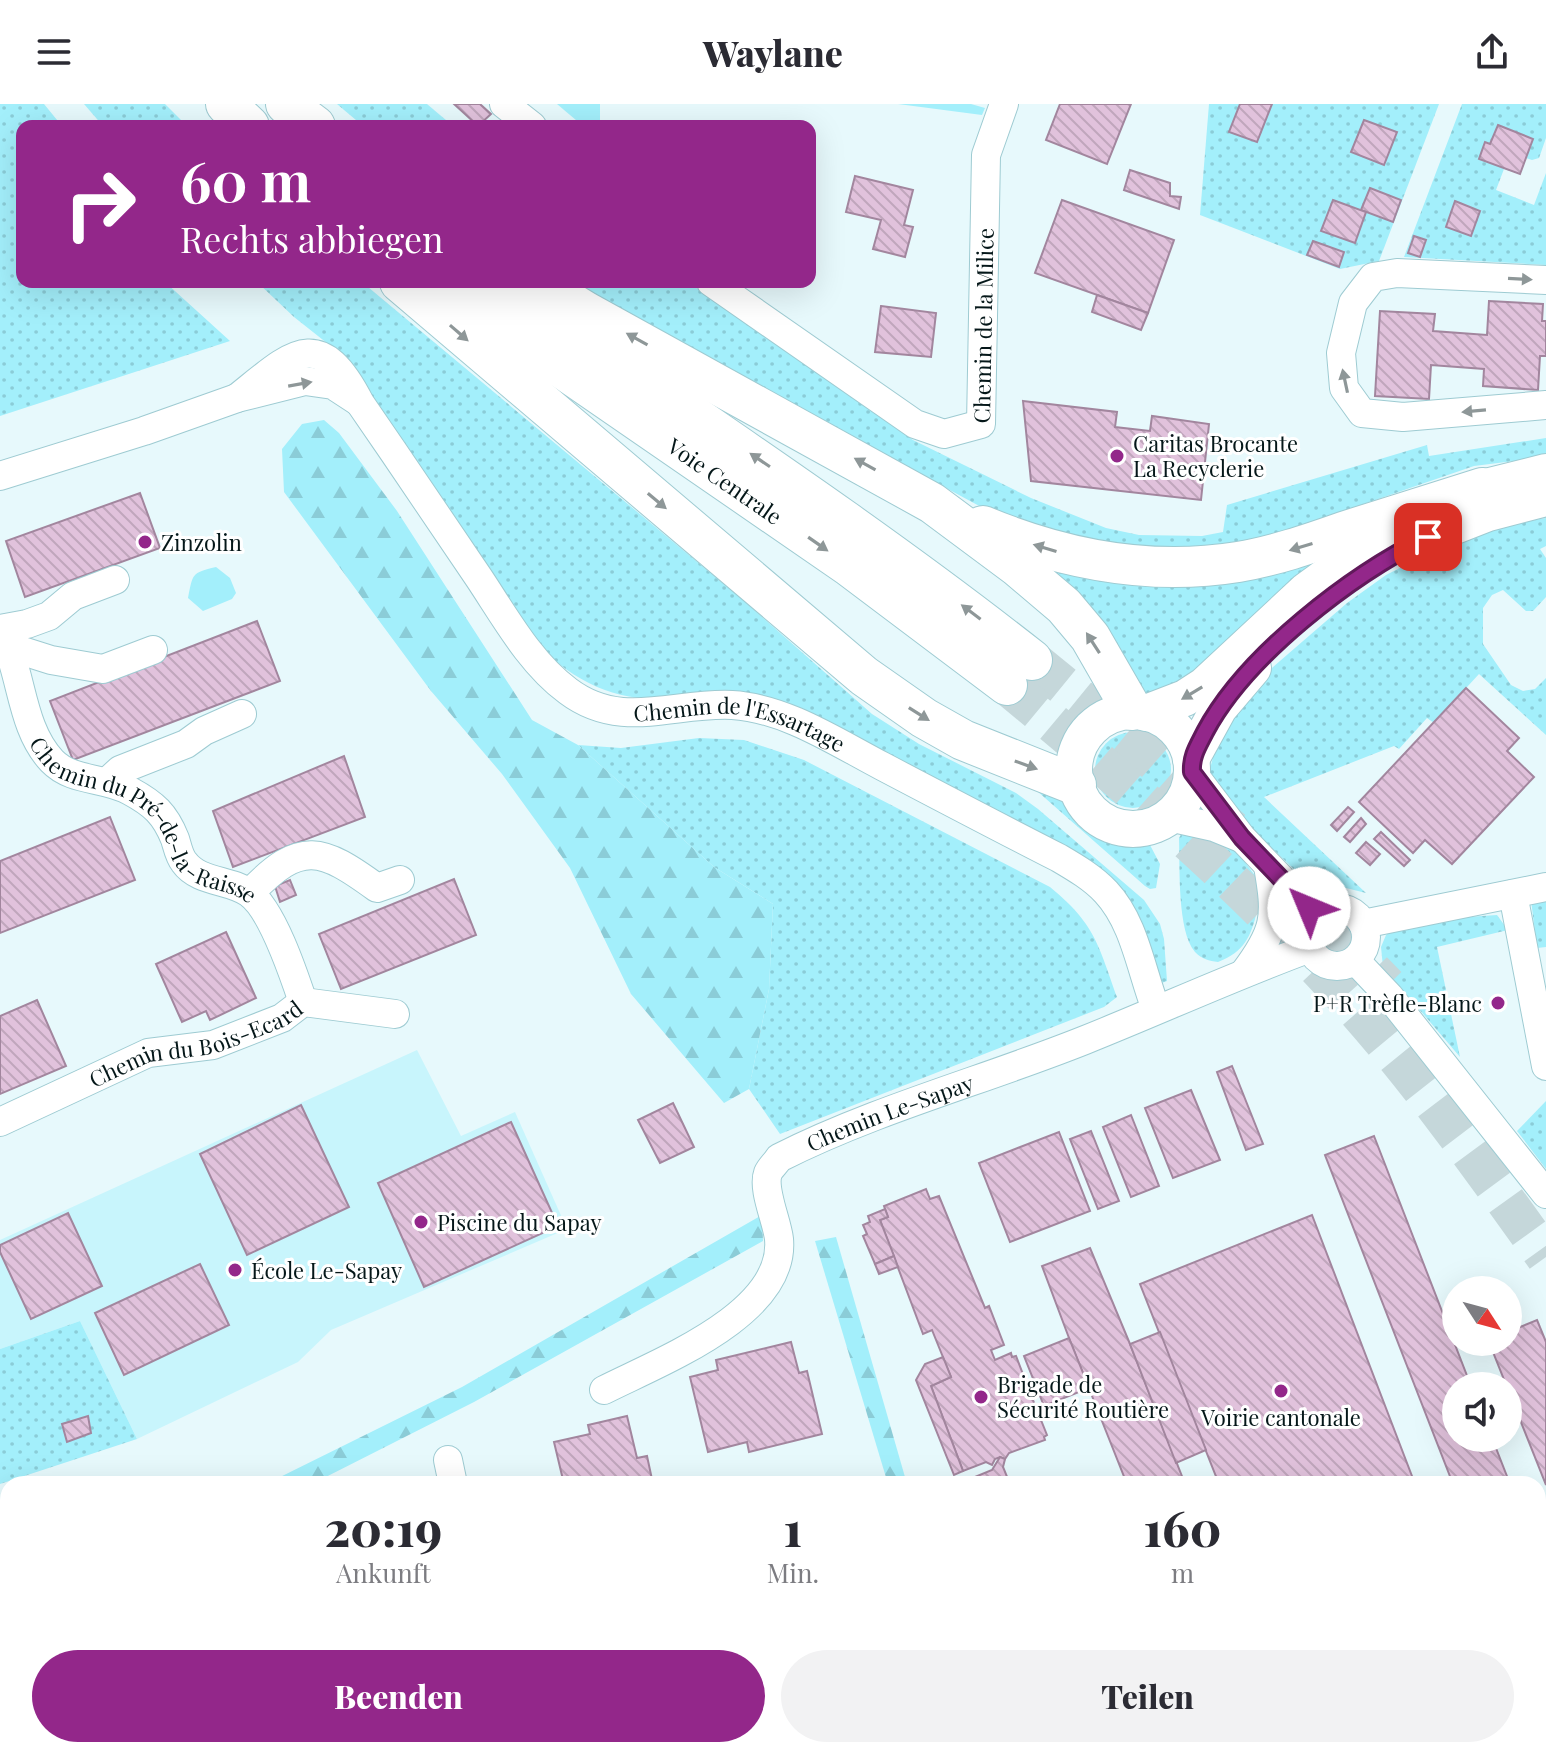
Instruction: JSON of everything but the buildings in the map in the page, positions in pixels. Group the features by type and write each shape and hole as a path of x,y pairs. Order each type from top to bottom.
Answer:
{"highway":[{"path":"211,104 226,120"},
{"path":"226,104 243,120"},
{"path":"276,104 293,120"},
{"path":"286,104 307,120"},
{"path":"407,288 864,676 924,718 963,740 1076,785"},
{"name":"Voie Centrale","path":"446,288 838,558 1020,673 851,524 508,288"},
{"path":"548,288 932,503 1049,549 1109,563 1177,567 1216,565 1522,499"},
{"path":"932,503 1018,567 1064,606 1090,637 1139,712"}],"main road":[{"path":"1522,499 1418,518 1353,556 1290,605 1205,685 1185,698 1139,712 1110,716 1085,734 1076,754 1073,774 1083,802 1094,815 1123,829 1145,827 1169,817 1183,802 1192,765 1219,708 1232,690 1280,643 1337,593 1388,558 1428,537 1522,499 1546,472"},
{"path":"1139,712 1159,717 1174,728 1186,745 1192,765"}],"street":[{"path":"504,104 524,120"},
{"name":"Chemin de la Milice","path":"720,288 915,424 944,434 981,424 986,155 1004,104"},
{"path":"1546,280 1397,273 1373,277 1353,303 1341,353 1344,388 1362,413 1403,417 1546,405"},
{"name":"Chemin de l'Essartage","path":"0,476 237,398 305,381 333,385 360,403 527,648 568,691 602,709 627,714 732,705 756,708 806,727 1059,858 1107,892 1124,918 1156,1009"},
{"path":"3,636 49,616 73,596 115,580"},
{"path":"3,636 51,660 103,669 153,650"},
{"name":"Chemin du Pré-de-la-Raisse","path":"3,636 42,749 55,764 70,774 128,789 167,818 184,862 204,877 250,893 268,917 287,953 303,1002"},
{"path":"107,782 120,770 186,744 204,731 242,714"},
{"path":"1192,765 1242,838 1317,916"},
{"path":"1169,817 1214,827 1242,838"},
{"path":"250,893 267,875 295,857 319,855 341,862 377,888 400,880"},
{"path":"1244,973 1268,937 1274,920 1268,866"},
{"path":"1363,924 1546,887"},
{"path":"1513,894 1546,1066"},
{"path":"1337,907 1357,915 1363,924 1366,944 1355,960 1347,965 1329,965 1310,948 1308,931 1317,916 1326,910 1337,907"},
{"name":"Chemin Le-Sapay","path":"604,1390 716,1330 760,1294 771,1279 778,1259 779,1239 767,1183 768,1171 779,1158 950,1088 1084,1041 1310,948"},
{"path":"1355,960 1389,996 1546,1194"},
{"name":"Chemin du Bois-Ecard","path":"0,1122 148,1053 213,1045 282,1018 303,1002 395,1014"}],"shaded area":[{"name":"École Le-Sapay","path":"417,1050 461,1136 515,1112 567,1229 331,1330 298,1362 137,1439 80,1321 0,1349 0,1240"}],"green space":[{"path":"0,104 44,104 57,120 16,120 16,288 172,288 230,341 0,416"},
{"path":"84,104 165,104 181,120 98,120"},
{"path":"337,104 427,104 446,120 356,120"},
{"path":"557,104 600,104 600,120 576,120"},
{"path":"898,104 971,104 985,108 982,115"},
{"path":"1209,104 1439,104 1379,261 1340,269 1200,215"},
{"path":"1462,104 1546,104 1546,138 1539,158 1526,158 1520,174 1504,169 1496,190 1534,205 1546,173 1546,265 1404,257"},
{"path":"263,288 369,288 744,601 872,714 919,744 1016,793 1144,900 1160,924 1167,981 1159,984 1133,909 764,696 723,690 672,698 632,697 596,686 563,667 534,641 342,355"},
{"path":"576,288 697,288 913,440 1031,498 1106,528 1139,535 1202,536 1223,532 1227,505 1427,445 1429,456 1546,438 1546,457 1474,466 1253,542 1172,550 1075,540 983,508"},
{"path":"324,420 339,433 397,511 532,720 578,745 714,867 773,904 769,989 749,1089 724,1103 631,994 570,868 502,774 431,691 284,492 282,449 302,424"},
{"path":"1546,518 1546,546 1540,549 1546,558 1546,597 1533,611 1526,611 1503,590 1492,595 1483,608 1483,644 1511,685 1523,691 1535,689 1546,678 1546,735 1479,674 1434,723 1427,718 1399,749 1394,746 1264,797 1366,893 1302,877 1223,801 1209,772 1218,740 1250,690 1347,603 1386,575 1453,541"},
{"path":"1324,558 1185,689 1147,694 1138,691 1044,559"},
{"path":"216,567 230,578 236,593 232,599 203,611 188,598 191,584 197,573"},
{"path":"1133,732 1148,735 1160,743 1168,755 1171,770 1168,785 1160,797 1148,805 1133,808 1118,805 1106,797 1098,785 1095,770 1098,755 1106,743 1118,735"},
{"path":"699,738 744,740 804,760 1050,887 1086,924 1117,997 1104,1007 780,1134 749,1089 769,989 773,904 714,867 578,745 621,748"},
{"path":"1028,783 1060,799 1077,824 1099,839 1129,847 1150,845 1160,864 1156,888 1145,886"},
{"path":"1183,831 1215,835 1238,853 1260,882 1266,912 1257,911 1245,942 1218,962 1195,952 1185,929 1179,865 1179,838"},
{"path":"1546,897 1546,947 1537,948 1531,900"},
{"path":"1497,915 1508,930 1437,947 1460,1057 1383,967 1381,947 1386,935 1393,929 1452,918"},
{"path":"1546,1101 1546,1169 1517,1131"},
{"path":"762,1215 763,1241 474,1402 328,1476 282,1476 462,1387"},
{"path":"836,1237 905,1476 886,1476 815,1241"},
{"path":"80,1321 137,1439 24,1476 0,1476 0,1349"}],"tunnel":[{"path":"1032,660 1136,745 1232,830"},
{"path":"1007,685 1187,840 1314,963 1405,1067 1546,1257"},
{"path":"1289,885 1387,986"}],"place":[{"name":"Caritas Brocante La Recyclerie","path":"1117,456"},
{"name":"Zinzolin","path":"145,542"},
{"name":"P+R Trèfle-Blanc","path":"1498,1003"},
{"name":"Piscine du Sapay","path":"421,1222"},
{"name":"École Le-Sapay","path":"235,1270"},
{"name":"Voirie cantonale","path":"1281,1391"},
{"name":"Brigade de Sécurité Routière","path":"981,1397"}],"route":[{"path":"1309,908 1242,838 1192,772 1191,759 1219,708 1261,661 1337,593 1388,558 1428,537"}]}
